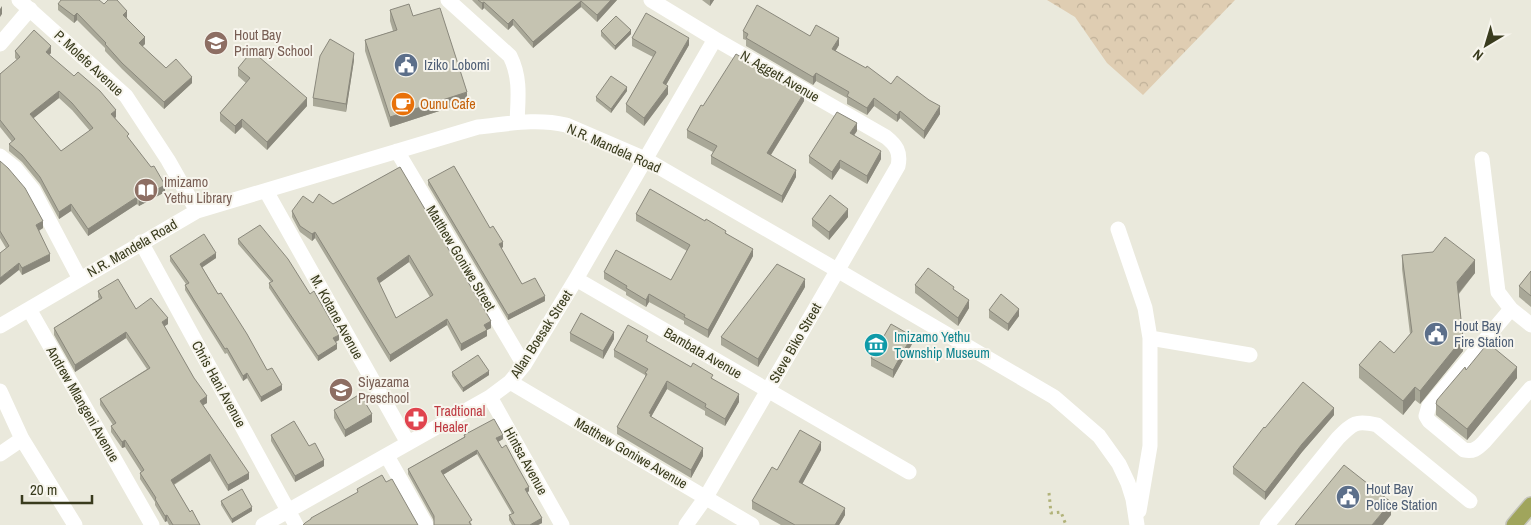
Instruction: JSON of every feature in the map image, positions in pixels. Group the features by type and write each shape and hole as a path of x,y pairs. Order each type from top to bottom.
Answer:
{"main road":[{"path":"1514,525 1531,505"}],"street":[{"path":"448,0 510,56 516,68 519,81 517,122"},
{"name":"N. Aggett Avenue","path":"651,0 886,137 894,144 900,159"},
{"path":"0,44 24,5"},
{"name":"P. Molefe Avenue","path":"24,5 126,96 168,160 197,211"},
{"name":"Allan Boesak Street","path":"263,525 490,397 510,382 524,364 576,279 715,39"},
{"name":"N.R. Mandela Road","path":"0,326 197,211 478,127 517,122 553,122 645,159 1054,397 1099,436 1119,464 1128,483 1137,523"},
{"name":"Matthew Goniwe Street","path":"398,151 524,364"},
{"path":"0,156 15,168 33,190 80,279"},
{"name":"Steve Biko Street","path":"686,525 706,497 898,166 900,159"},
{"path":"1482,159 1498,292 1511,309 1531,325"},
{"name":"M. Kotane Avenue","path":"266,191 408,443"},
{"path":"1118,228 1145,308 1150,338 1150,446 1137,523"},
{"name":"Chris Hani Avenue","path":"141,242 296,525"},
{"name":"Bambata Avenue","path":"576,279 909,472"},
{"path":"1511,309 1429,406 1426,416 1429,421 1464,450 1470,452 1484,442 1531,388"},
{"name":"Andrew Mlangeni Avenue","path":"29,310 152,525"},
{"path":"1150,338 1250,355"},
{"name":"Matthew Goniwe Avenue","path":"510,382 752,525"},
{"path":"0,391 22,439 74,525"},
{"name":"Hintsa Avenue","path":"490,397 562,525"},
{"path":"1266,525 1338,438 1348,428 1362,421 1377,426 1470,501"},
{"path":"0,454 22,439"},
{"path":"387,456 426,525"}],"path":[{"path":"1049,493 1051,513 1061,512 1066,525"}],"green space":[{"path":"1047,0 1235,0 1143,95 1107,63 1075,17"}],"building":[{"path":"61,0 99,0 104,4 108,0 117,0 127,11 123,15 145,37 139,43 166,68 176,59 192,77 164,102 122,63 77,13 74,16 58,4"},
{"path":"478,0 611,0 597,15 581,1 533,42 513,19 508,24 484,2 482,3"},
{"name":"Iziko Lobomi","path":"409,4 413,16 440,8 467,92 390,117 365,40 397,30 390,10"},
{"path":"757,5 810,36 816,25 839,38 832,49 866,68 867,66 891,84 897,76 940,106 924,131 900,111 897,115 874,98 867,108 847,96 849,92 816,73 813,77 746,38 748,34 743,31"},
{"path":"646,13 689,38 663,83 668,86 644,118 626,104 656,52 632,38"},
{"path":"616,16 631,30 615,46 601,31"},
{"path":"34,30 51,46 46,52 74,76 78,72 100,91 116,110 111,114 129,134 127,136 151,167 154,166 165,185 139,199 137,197 88,229 71,204 59,212 40,177 22,155 9,144 15,139 0,120 0,74 20,57 15,51","holes":["59,91 93,128 61,151 30,114"]},
{"path":"330,39 354,53 346,104 313,98 320,56"},
{"path":"252,51 307,98 267,142 242,119 235,126 220,113 250,78 238,68"},
{"path":"736,54 804,93 767,153 796,170 782,196 711,156 717,146 687,130 701,105 703,106"},
{"path":"611,76 627,87 611,109 596,97"},
{"path":"837,112 857,123 850,133 881,151 867,176 840,160 832,172 809,156"},
{"path":"0,161 25,188 43,221 36,225 50,254 22,268 19,263 0,278 0,253 9,246 0,231"},
{"path":"454,166 490,228 493,226 503,242 499,244 522,284 535,278 545,296 508,315 428,180"},
{"path":"400,167 491,321 484,325 487,330 461,344 447,319 390,355 315,232 312,234 300,226 292,211 303,196 313,203 319,194 333,204","holes":["409,255 433,295 396,318 377,278"]},
{"path":"650,189 705,221 706,219 726,231 725,233 753,249 708,330 649,294 646,300 604,272 616,250 671,280 690,245 636,214"},
{"path":"830,195 848,209 829,232 812,219"},
{"path":"260,225 288,259 310,294 314,291 339,335 333,338 337,344 318,356 269,283 273,281 238,239"},
{"path":"204,234 216,253 200,264 218,294 221,293 247,334 267,370 272,368 282,385 261,397 247,373 243,376 227,348 225,349 185,285 189,283 170,256"},
{"name":"Hout Bay Fire Station","path":"1445,237 1475,260 1457,282 1463,338 1420,391 1415,387 1403,401 1359,365 1380,341 1394,353 1412,332 1402,255 1433,252"},
{"path":"777,264 805,279 758,359 721,337"},
{"path":"928,268 969,300 958,318 915,285"},
{"path":"1531,271 1531,296 1519,286"},
{"path":"118,279 136,309 151,298 168,318 162,322 194,378 207,396 200,401 249,473 228,485 210,454 171,480 200,525 173,525 167,515 165,516 140,473 144,470 125,440 122,442 111,426 116,423 100,399 150,368 126,332 75,365 54,328 102,298 98,291"},
{"path":"1001,294 1019,309 1008,324 989,310"},
{"path":"581,313 614,332 603,351 570,333"},
{"path":"891,324 912,336 893,370 871,358"},
{"path":"628,325 648,336 646,341 691,367 693,363 713,375 711,378 739,394 725,419 705,407 706,404 667,381 649,413 651,414 650,416 703,448 691,470 617,427 648,369 614,350"},
{"path":"1488,343 1517,367 1467,429 1436,404 1437,400 1465,367 1466,370"},
{"path":"478,355 489,371 463,388 452,372"},
{"path":"1303,382 1334,408 1302,444 1265,492 1233,467"},
{"path":"360,394 372,414 345,430 334,410"},
{"path":"494,419 503,435 496,438 502,448 506,445 529,487 525,489 542,518 530,525 515,525 509,515 514,513 477,450 441,471 472,520 469,522 471,525 434,525 434,516 408,469"},
{"path":"294,421 309,446 315,443 324,460 295,476 271,435"},
{"path":"800,430 821,442 799,482 845,508 835,525 795,525 752,501 772,467 777,470"},
{"name":"Hout Bay Police Station","path":"1344,465 1391,502 1372,525 1295,525"},
{"path":"382,475 386,482 392,479 418,525 303,525 311,518 358,492 357,489"},
{"path":"242,489 252,507 232,519 221,501"}],"place":[{"name":"Hout Bay Primary School","path":"216,43"},
{"name":"Iziko Lobomi","path":"406,65"},
{"name":"Ounu Cafe","path":"403,104"},
{"name":"Imizamo Yethu Library","path":"146,190"},
{"name":"Hout Bay Fire Station","path":"1436,334"},
{"name":"Imizamo Yethu Township Museum","path":"876,345"},
{"name":"Siyazama Preschool","path":"341,390"},
{"name":"Tradtional Healer","path":"416,419"},
{"name":"Hout Bay Police Station","path":"1348,497"}]}
